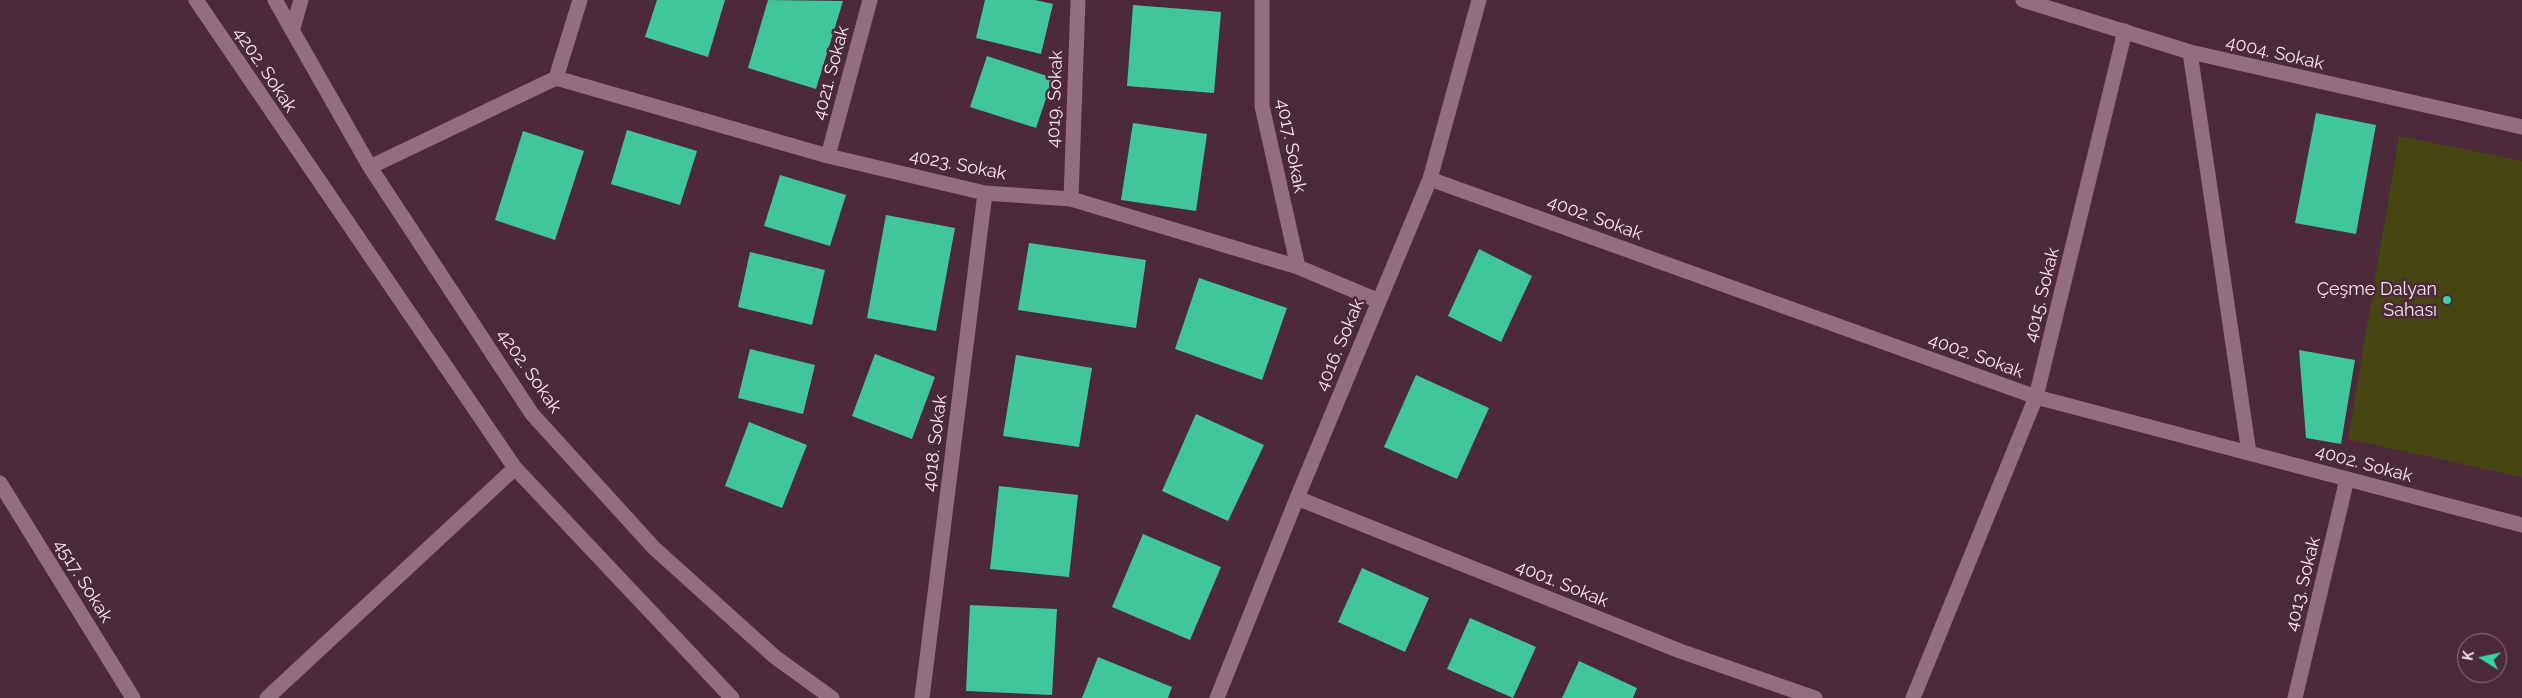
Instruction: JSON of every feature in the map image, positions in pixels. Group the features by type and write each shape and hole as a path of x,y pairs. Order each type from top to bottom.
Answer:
{"street":[{"name":"4202. Sokak","path":"196,0 515,468 732,698"},
{"name":"4202. Sokak","path":"275,0 293,28 370,166 532,414 654,548 776,657 832,698"},
{"path":"293,28 301,0"},
{"path":"370,166 556,78 580,0"},
{"name":"4021. Sokak","path":"828,156 870,0"},
{"name":"4019. Sokak","path":"1071,199 1078,0"},
{"name":"4017. Sokak","path":"1262,0 1262,106 1298,267"},
{"name":"4016. Sokak","path":"1217,698 1297,498 1430,179 1479,0"},
{"name":"4004. Sokak","path":"2023,0 2190,52 2522,127"},
{"name":"4015. Sokak","path":"1913,698 2036,398 2126,31"},
{"path":"2190,52 2248,453"},
{"name":"4023. Sokak","path":"556,78 828,156 984,193 1071,199 1298,267 1379,301"},
{"name":"4002. Sokak","path":"1430,179 2036,398 2522,525"},
{"name":"4018. Sokak","path":"922,698 984,193"},
{"path":"267,698 515,468"},
{"name":"4013. Sokak","path":"2294,698 2348,479"},
{"name":"4517. Sokak","path":"0,484 134,698"},
{"name":"4001. Sokak","path":"1297,498 1680,651 1815,698"}],"shaded area":[{"name":"Çeşme Dalyan Sahası","path":"2399,136 2522,161 2522,477 2348,439"}],"building":[{"path":"657,0 725,0 708,57 645,37"},
{"path":"768,0 843,1 816,89 748,68"},
{"path":"985,0 1035,0 1053,4 1041,54 976,38"},
{"path":"1133,5 1221,12 1214,93 1127,86"},
{"path":"987,56 1053,78 1036,128 970,107"},
{"path":"2316,113 2376,125 2356,234 2295,223"},
{"path":"1133,123 1207,134 1196,211 1121,200"},
{"path":"627,130 697,151 680,205 611,184"},
{"path":"523,131 584,151 555,240 495,220"},
{"path":"780,175 846,195 830,246 764,226"},
{"path":"886,215 955,228 936,331 867,318"},
{"path":"1029,243 1146,260 1136,328 1018,310"},
{"path":"1479,249 1532,276 1501,342 1448,316"},
{"path":"750,252 825,270 812,325 738,307"},
{"path":"1199,278 1287,308 1262,380 1175,349"},
{"path":"750,349 815,365 803,414 738,398"},
{"path":"2299,350 2355,360 2341,444 2306,438"},
{"path":"875,354 935,377 912,439 852,416"},
{"path":"1016,355 1092,368 1079,447 1003,436"},
{"path":"1416,375 1489,408 1457,479 1384,447"},
{"path":"1196,414 1264,445 1228,521 1162,491"},
{"path":"749,422 807,445 782,508 725,486"},
{"path":"999,486 1078,495 1069,577 990,569"},
{"path":"1143,534 1221,567 1190,640 1112,607"},
{"path":"1362,568 1429,598 1405,652 1338,622"},
{"path":"970,605 1057,609 1052,695 966,691"},
{"path":"1470,618 1536,647 1513,698 1447,669"},
{"path":"1098,657 1172,687 1168,698 1082,698"},
{"path":"1579,661 1637,688 1633,698 1562,698"}],"place":[{"name":"Çeşme Dalyan Sahası","path":"2447,300"}]}
